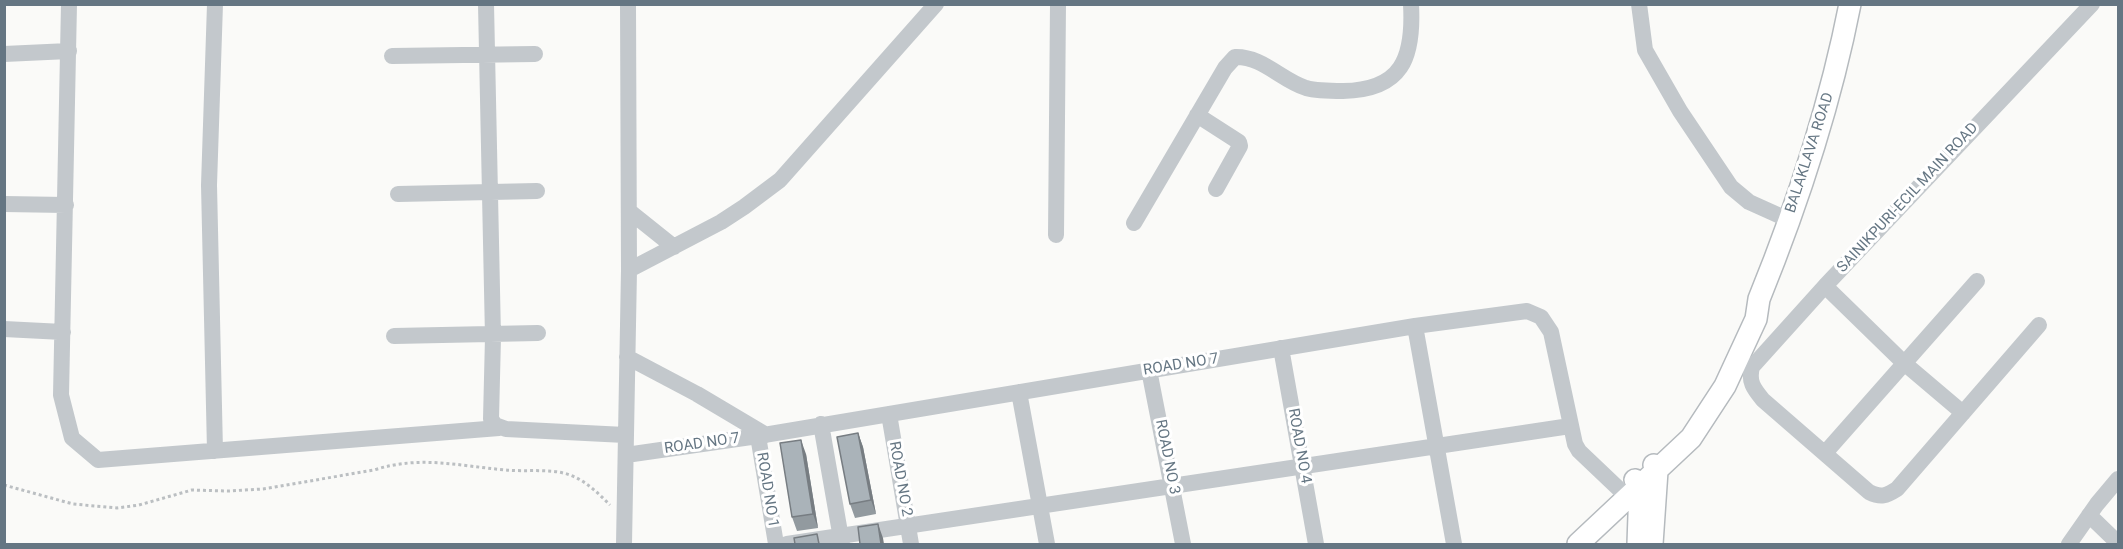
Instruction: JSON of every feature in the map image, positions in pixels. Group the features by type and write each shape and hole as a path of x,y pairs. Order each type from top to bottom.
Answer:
{"main road":[{"name":"BALAKLAVA ROAD","path":"1654,465 1673,437 1700,405 1728,356 1751,304 1760,299 1808,169 1839,60 1850,4"},
{"path":"1564,544 1654,465"},
{"path":"1652,544 1654,465"},
{"path":"1578,544 1631,484"},
{"path":"1631,484 1638,544"}],"street":[{"path":"69,4 61,395 72,438 98,460 499,428 625,435"},
{"path":"215,4 209,185 215,451"},
{"path":"486,4 493,334 491,418 499,428"},
{"path":"624,544 629,270 628,4"},
{"path":"629,270 744,207 780,180 936,4"},
{"path":"1056,235 1058,4"},
{"path":"1134,223 1225,68 1235,57 1246,57 1257,61 1277,74 1307,88 1361,90 1384,83 1399,71 1410,48 1411,4"},
{"path":"1639,4 1646,50 1680,111 1731,187 1749,202 1789,220"},
{"name":"SAINIKPURI-ECIL MAIN ROAD","path":"1825,453 1763,400 1752,386 1750,380 1752,368 1825,286 2092,4"},
{"path":"4,54 69,51"},
{"path":"392,56 535,54"},
{"path":"1197,115 1239,142 1240,146 1216,189"},
{"path":"398,194 537,191"},
{"path":"4,204 66,205"},
{"path":"628,211 674,247"},
{"path":"1977,281 1825,453 1869,492 1878,496 1886,496 1897,489 2039,325"},
{"path":"1825,286 1904,363 1964,413"},
{"name":"ROAD NO 7","path":"627,455 762,435 1414,326 1527,311 1541,316 1551,332 1570,426 1579,451 1631,484"},
{"path":"1414,326 1454,544"},
{"path":"4,329 63,332"},
{"path":"394,336 538,333"},
{"name":"ROAD NO 4","path":"1281,348 1316,544"},
{"path":"627,357 697,394 762,435"},
{"name":"ROAD NO 3","path":"1149,370 1183,544"},
{"path":"1019,392 1047,544"},
{"name":"ROAD NO 2","path":"889,414 911,544"},
{"path":"821,424 841,541"},
{"path":"787,544 841,541 908,526 1570,426"},
{"name":"ROAD NO 1","path":"762,435 776,544"},
{"path":"2069,544 2118,479"},
{"path":"2089,515 2118,543"}],"path":[{"path":"4,485 73,504 117,508 140,505 192,490 263,489 374,470 400,463 450,462 505,470 569,474 591,486 624,519"}],"building":[{"path":"858,433 871,500 850,504 837,437"},
{"path":"801,440 813,514 792,517 780,443"},
{"path":"878,524 881,544 860,544 858,527"},
{"path":"817,534 819,544 795,544 794,538"}]}
